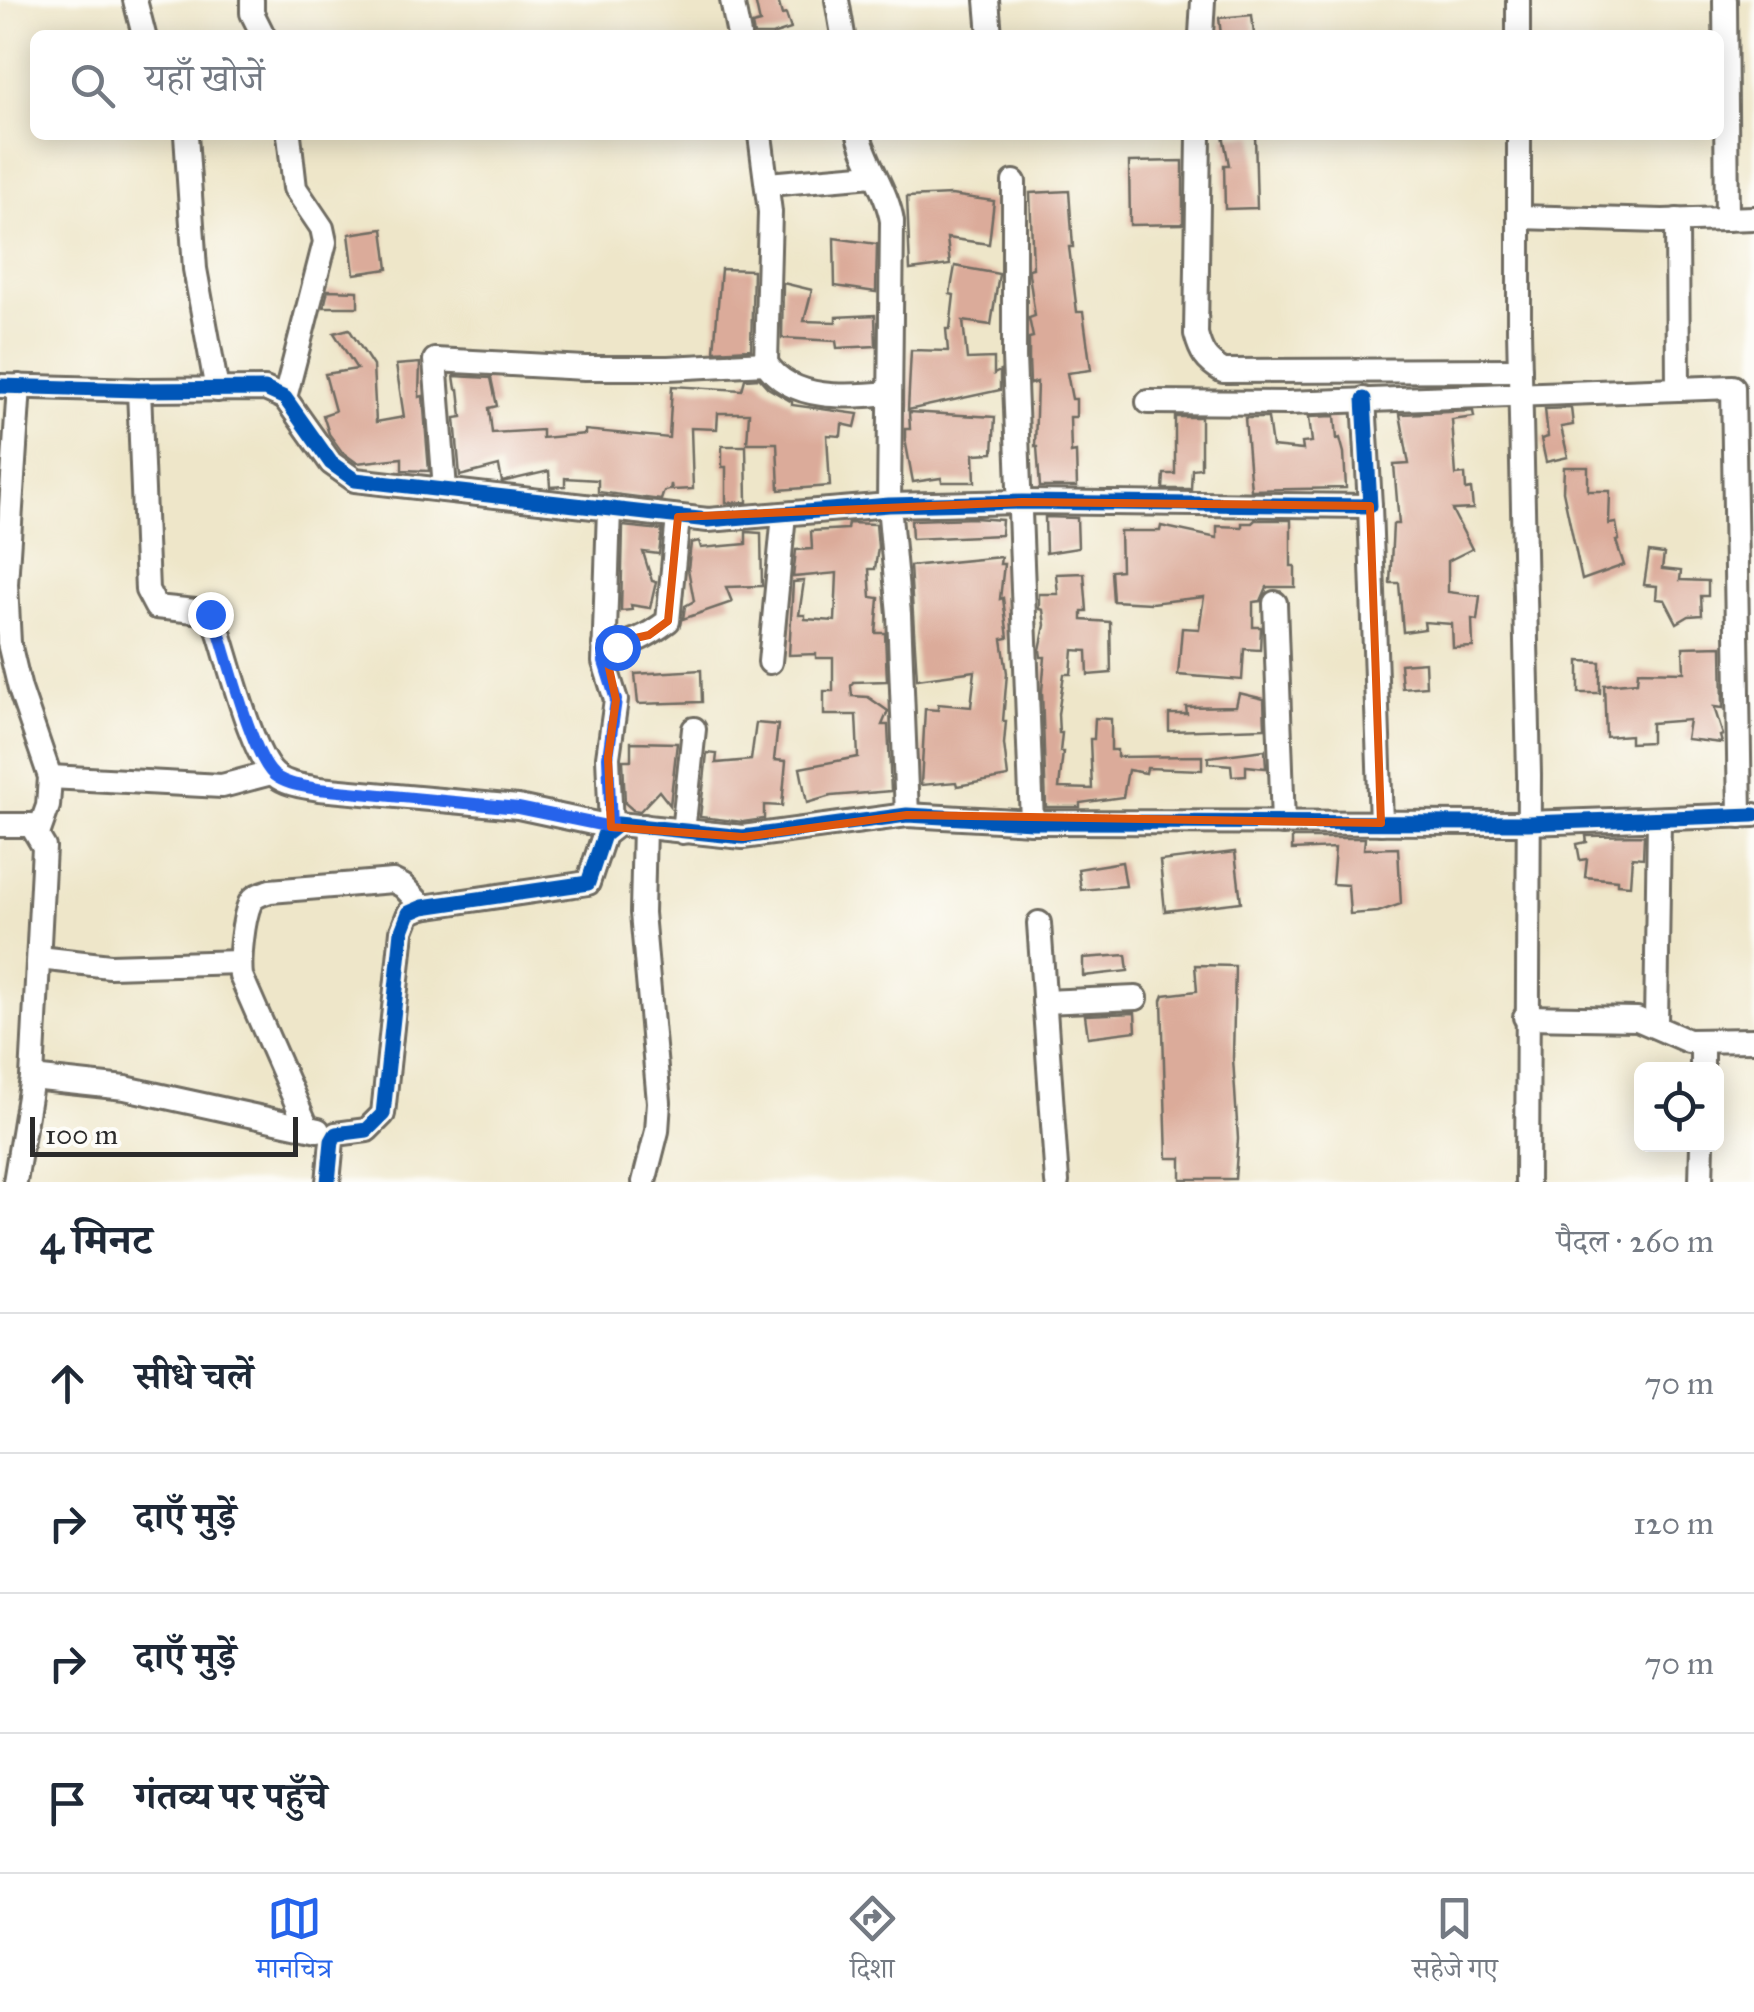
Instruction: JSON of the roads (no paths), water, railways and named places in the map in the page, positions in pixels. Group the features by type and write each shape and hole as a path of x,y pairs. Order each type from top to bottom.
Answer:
{"street":[{"path":"135,0 143,30"},
{"path":"252,0 252,13 260,30"},
{"path":"732,0 738,30"},
{"path":"837,0 841,30"},
{"path":"987,0 990,30"},
{"path":"1201,30 1203,0"},
{"path":"1518,0 1518,30"},
{"path":"1725,0 1727,218"},
{"path":"186,140 194,269 217,390"},
{"path":"285,398 325,242 322,228 296,188 290,140"},
{"path":"761,140 768,184 766,363 784,382 823,393 848,397 890,393"},
{"path":"861,140 892,221 889,505 899,614 907,814"},
{"path":"138,390 147,590 156,607 205,612 216,622 258,751 272,773 286,782 318,789 518,808 611,827 644,826 742,838 907,814 1032,822 1528,824 1747,816 1743,387 1678,389 1223,371 1202,354 1196,334 1200,140"},
{"path":"1518,140 1528,824 1527,1182"},
{"path":"768,184 873,175"},
{"path":"1014,182 1014,358 1032,822"},
{"path":"1519,217 1754,218"},
{"path":"1677,220 1678,389"},
{"path":"446,489 435,360 602,368 766,363"},
{"path":"1148,402 1364,399 1520,382"},
{"path":"38,834 48,806 50,777 20,689 10,643 6,584 9,386 265,388 285,398 330,462 355,480 708,520 889,505 1022,502 1370,506"},
{"path":"1364,399 1381,823"},
{"path":"32,1078 125,1088 336,1134 366,1130 383,1114 402,931 410,913 423,907 588,883 604,835 611,827 608,757 616,700 604,662 609,508"},
{"path":"770,662 784,514"},
{"path":"604,645 617,647 649,635 668,620 678,517"},
{"path":"1276,603 1283,823"},
{"path":"683,832 694,730"},
{"path":"50,777 222,786 272,773"},
{"path":"1656,1024 1659,818"},
{"path":"0,825 31,825 44,847 32,1078 15,1182"},
{"path":"644,826 642,914 659,1102 657,1130 644,1182"},
{"path":"307,1127 242,976 239,962 250,904 256,896 270,891 393,881 423,907"},
{"path":"1039,922 1056,1182"},
{"path":"39,958 110,966 239,962"},
{"path":"1044,1002 1136,998"},
{"path":"1526,1017 1638,1020 1656,1024 1688,1041 1754,1040"},
{"path":"1702,1042 1702,1062"},
{"path":"328,1182 336,1134"},
{"path":"1702,1152 1702,1182"}]}
